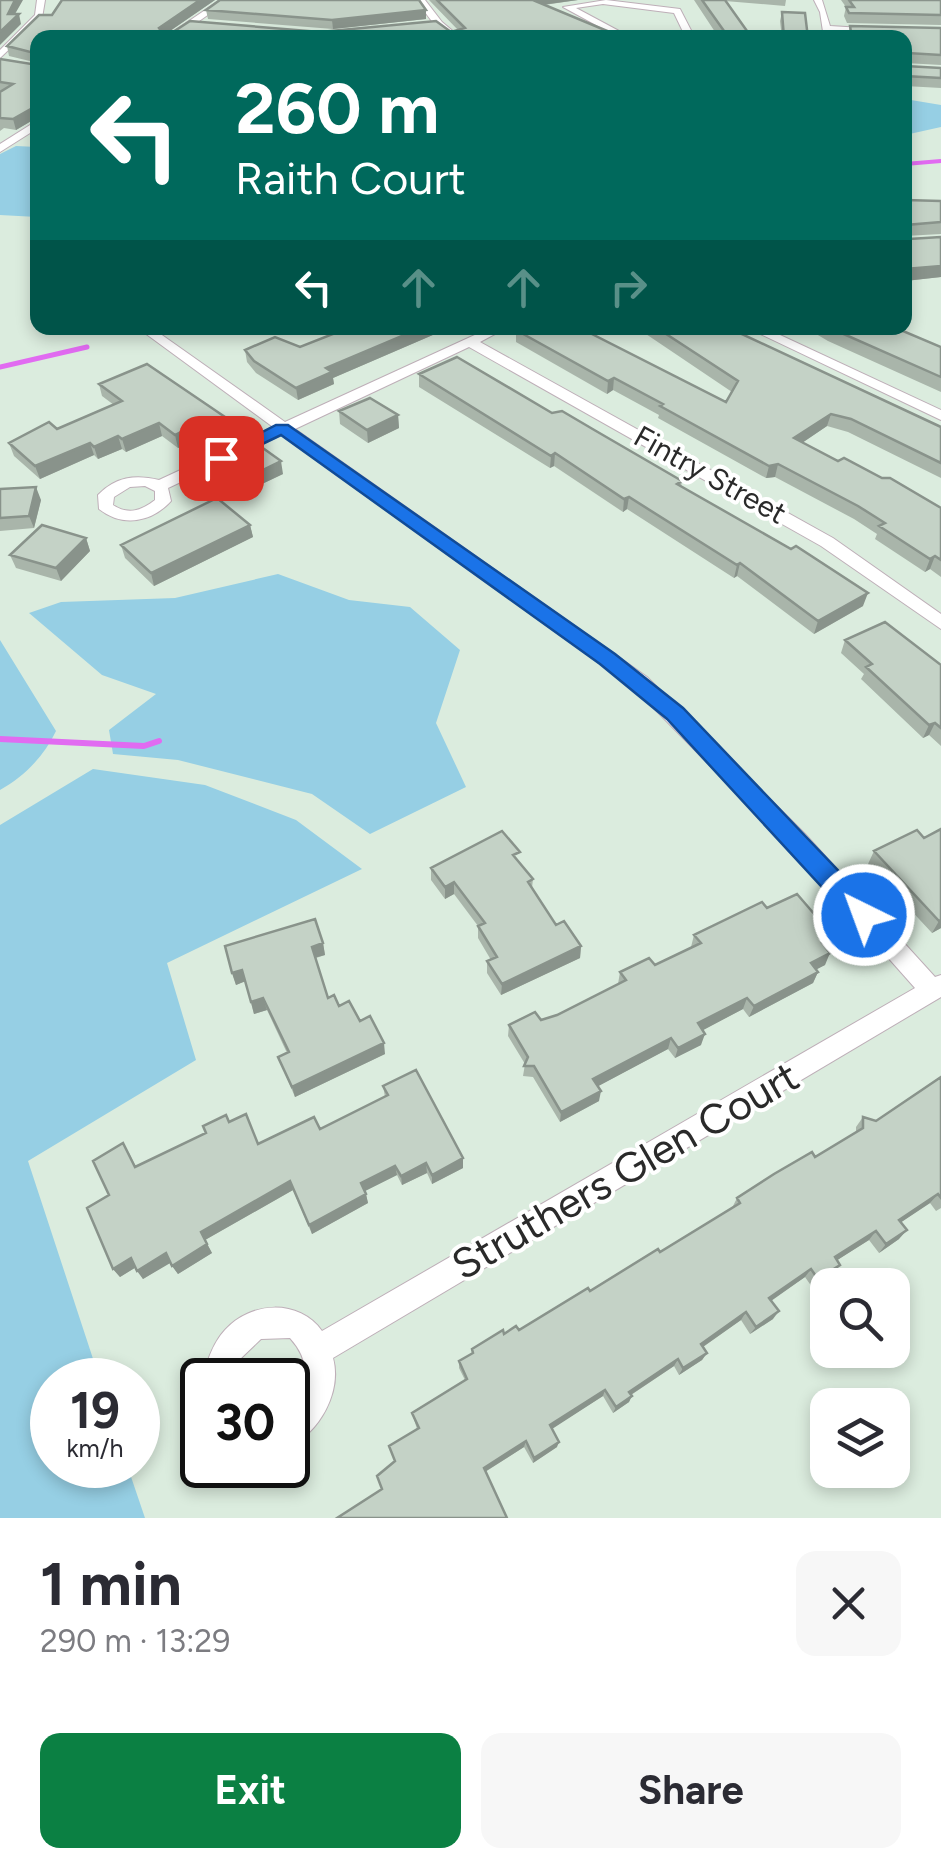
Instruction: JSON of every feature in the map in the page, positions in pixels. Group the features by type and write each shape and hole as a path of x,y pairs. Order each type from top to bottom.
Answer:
{"street":[{"path":"2,59 39,16 41,0"},
{"path":"180,30 224,0"},
{"path":"421,0 447,30"},
{"path":"818,0 826,30"},
{"path":"612,30 567,8 603,2 680,7 688,30"},
{"path":"189,24 204,26"},
{"path":"421,26 439,24"},
{"path":"0,149 30,129"},
{"path":"14,140 30,142"},
{"path":"154,335 640,682 937,988"},
{"path":"159,486 485,335"},
{"path":"770,335 941,416"},
{"name":"Fintry Street","path":"470,342 827,542 941,623"},
{"name":"Struthers Glen Court","path":"318,1350 937,988"},
{"path":"224,1358 238,1336 268,1320 298,1325 318,1350 320,1386 310,1408"}],"shaded area":[{"path":"912,100 941,105 941,127 912,133"},
{"path":"16,146 30,147 30,217 0,215 0,154"},
{"path":"278,574 349,600 410,607 460,650 436,723 466,787 370,834 312,794 178,760 113,754 109,730 156,694 102,675 29,613 61,602 175,598"},
{"path":"0,640 56,731 33,765 0,790"},
{"path":"93,769 205,785 296,820 362,869 167,963 196,1060 28,1161 93,1358 30,1358 30,1488 135,1488 145,1518 0,1518 0,825"}],"building":[{"path":"0,0 15,0 8,14 19,14 0,32"},
{"path":"62,0 200,0 160,30 30,30 30,52 7,46 39,15 52,15"},
{"path":"220,0 419,0 426,10 332,20 206,10"},
{"path":"437,0 533,0 605,30 458,30 465,28"},
{"path":"702,0 725,0 746,30 723,30"},
{"path":"849,0 941,0 941,15 849,13 846,7 854,7"},
{"path":"782,12 805,13 807,30 783,30"},
{"path":"190,21 296,30 176,30"},
{"path":"436,21 448,30 341,30"},
{"path":"850,26 941,28 941,55 912,53 912,30 851,30"},
{"path":"0,59 30,64 30,109 13,119 0,118 0,92 13,84 0,82"},
{"path":"912,66 941,68 941,78 912,76"},
{"path":"912,200 941,201 941,222 912,224"},
{"path":"941,237 941,266 912,268 912,239"},
{"path":"330,335 404,335 326,368 332,372 296,388 254,361 245,350 275,337 300,347"},
{"path":"525,335 594,335 726,402 738,381 668,335 744,335 941,427 941,463 851,419 831,414 794,438 838,461 844,458 882,478 890,478 941,508 941,560 935,556 930,559 879,526 885,523 858,506 778,464 769,466 614,378 608,381"},
{"path":"846,335 912,335 941,347 941,377"},
{"path":"457,357 552,413 562,411 682,481 677,484 791,549 796,546 868,593 818,621 740,563 737,565 629,497 624,499 555,453 551,456 419,374"},
{"path":"147,364 228,419 190,436 183,431 175,435 159,423 122,439 118,436 94,447 90,443 35,466 9,443 49,422 57,429 122,401 99,384"},
{"path":"370,398 398,415 367,430 339,411"},
{"path":"260,446 281,461 241,481 220,465"},
{"path":"36,487 29,516 0,518 0,489"},
{"path":"217,498 250,525 151,573 121,545"},
{"path":"42,525 86,538 56,568 10,555"},
{"path":"885,622 941,665 941,728 935,723 929,725 866,667 872,664 845,640"},
{"path":"941,829 939,921 874,851 917,830 924,838"},
{"path":"502,831 520,852 513,855 533,879 528,882 556,925 564,921 581,946 502,984 487,961 497,957 478,926 485,923 454,882 445,887 431,868"},
{"path":"797,894 834,937 822,943 830,953 811,963 818,972 754,1006 747,998 698,1023 705,1034 678,1048 671,1038 593,1079 601,1091 561,1112 534,1066 524,1066 528,1057 509,1025 535,1012 541,1020 557,1015 626,980 620,972 649,958 655,965 701,943 694,935 762,902 767,908"},
{"path":"315,919 323,943 312,947 328,998 334,995 339,1006 349,1001 360,1021 370,1016 384,1043 292,1087 278,1057 289,1052 263,998 251,1002 242,970 232,973 225,946"},
{"path":"416,1070 463,1158 432,1175 426,1163 401,1176 395,1166 361,1183 366,1194 309,1225 290,1181 201,1232 207,1244 172,1266 166,1253 137,1271 131,1258 113,1269 87,1208 109,1195 93,1161 123,1143 135,1167 206,1133 203,1126 226,1115 229,1122 246,1114 258,1144 314,1117 320,1129 388,1095 383,1086"},
{"path":"941,1077 941,1198 938,1194 899,1220 907,1230 886,1244 876,1231 835,1257 840,1265 835,1268 810,1268 769,1298 779,1311 756,1327 746,1312 701,1344 707,1353 683,1368 678,1359 629,1392 632,1396 616,1407 605,1390 550,1425 559,1442 534,1458 526,1441 484,1468 507,1518 337,1518 382,1489 377,1476 395,1461 389,1446 419,1428 412,1413 467,1379 459,1361 473,1353 472,1349 503,1330 504,1334 516,1326 519,1330 658,1249 660,1252 740,1203 737,1198 774,1174 812,1152 815,1157 863,1128 863,1117 876,1121"}],"waterway":[{"path":"912,163 941,161"},
{"path":"0,367 87,347"},
{"path":"0,739 144,746 159,741"}],"route":[{"path":"221,458 282,428 608,659 675,714 864,915"}]}
